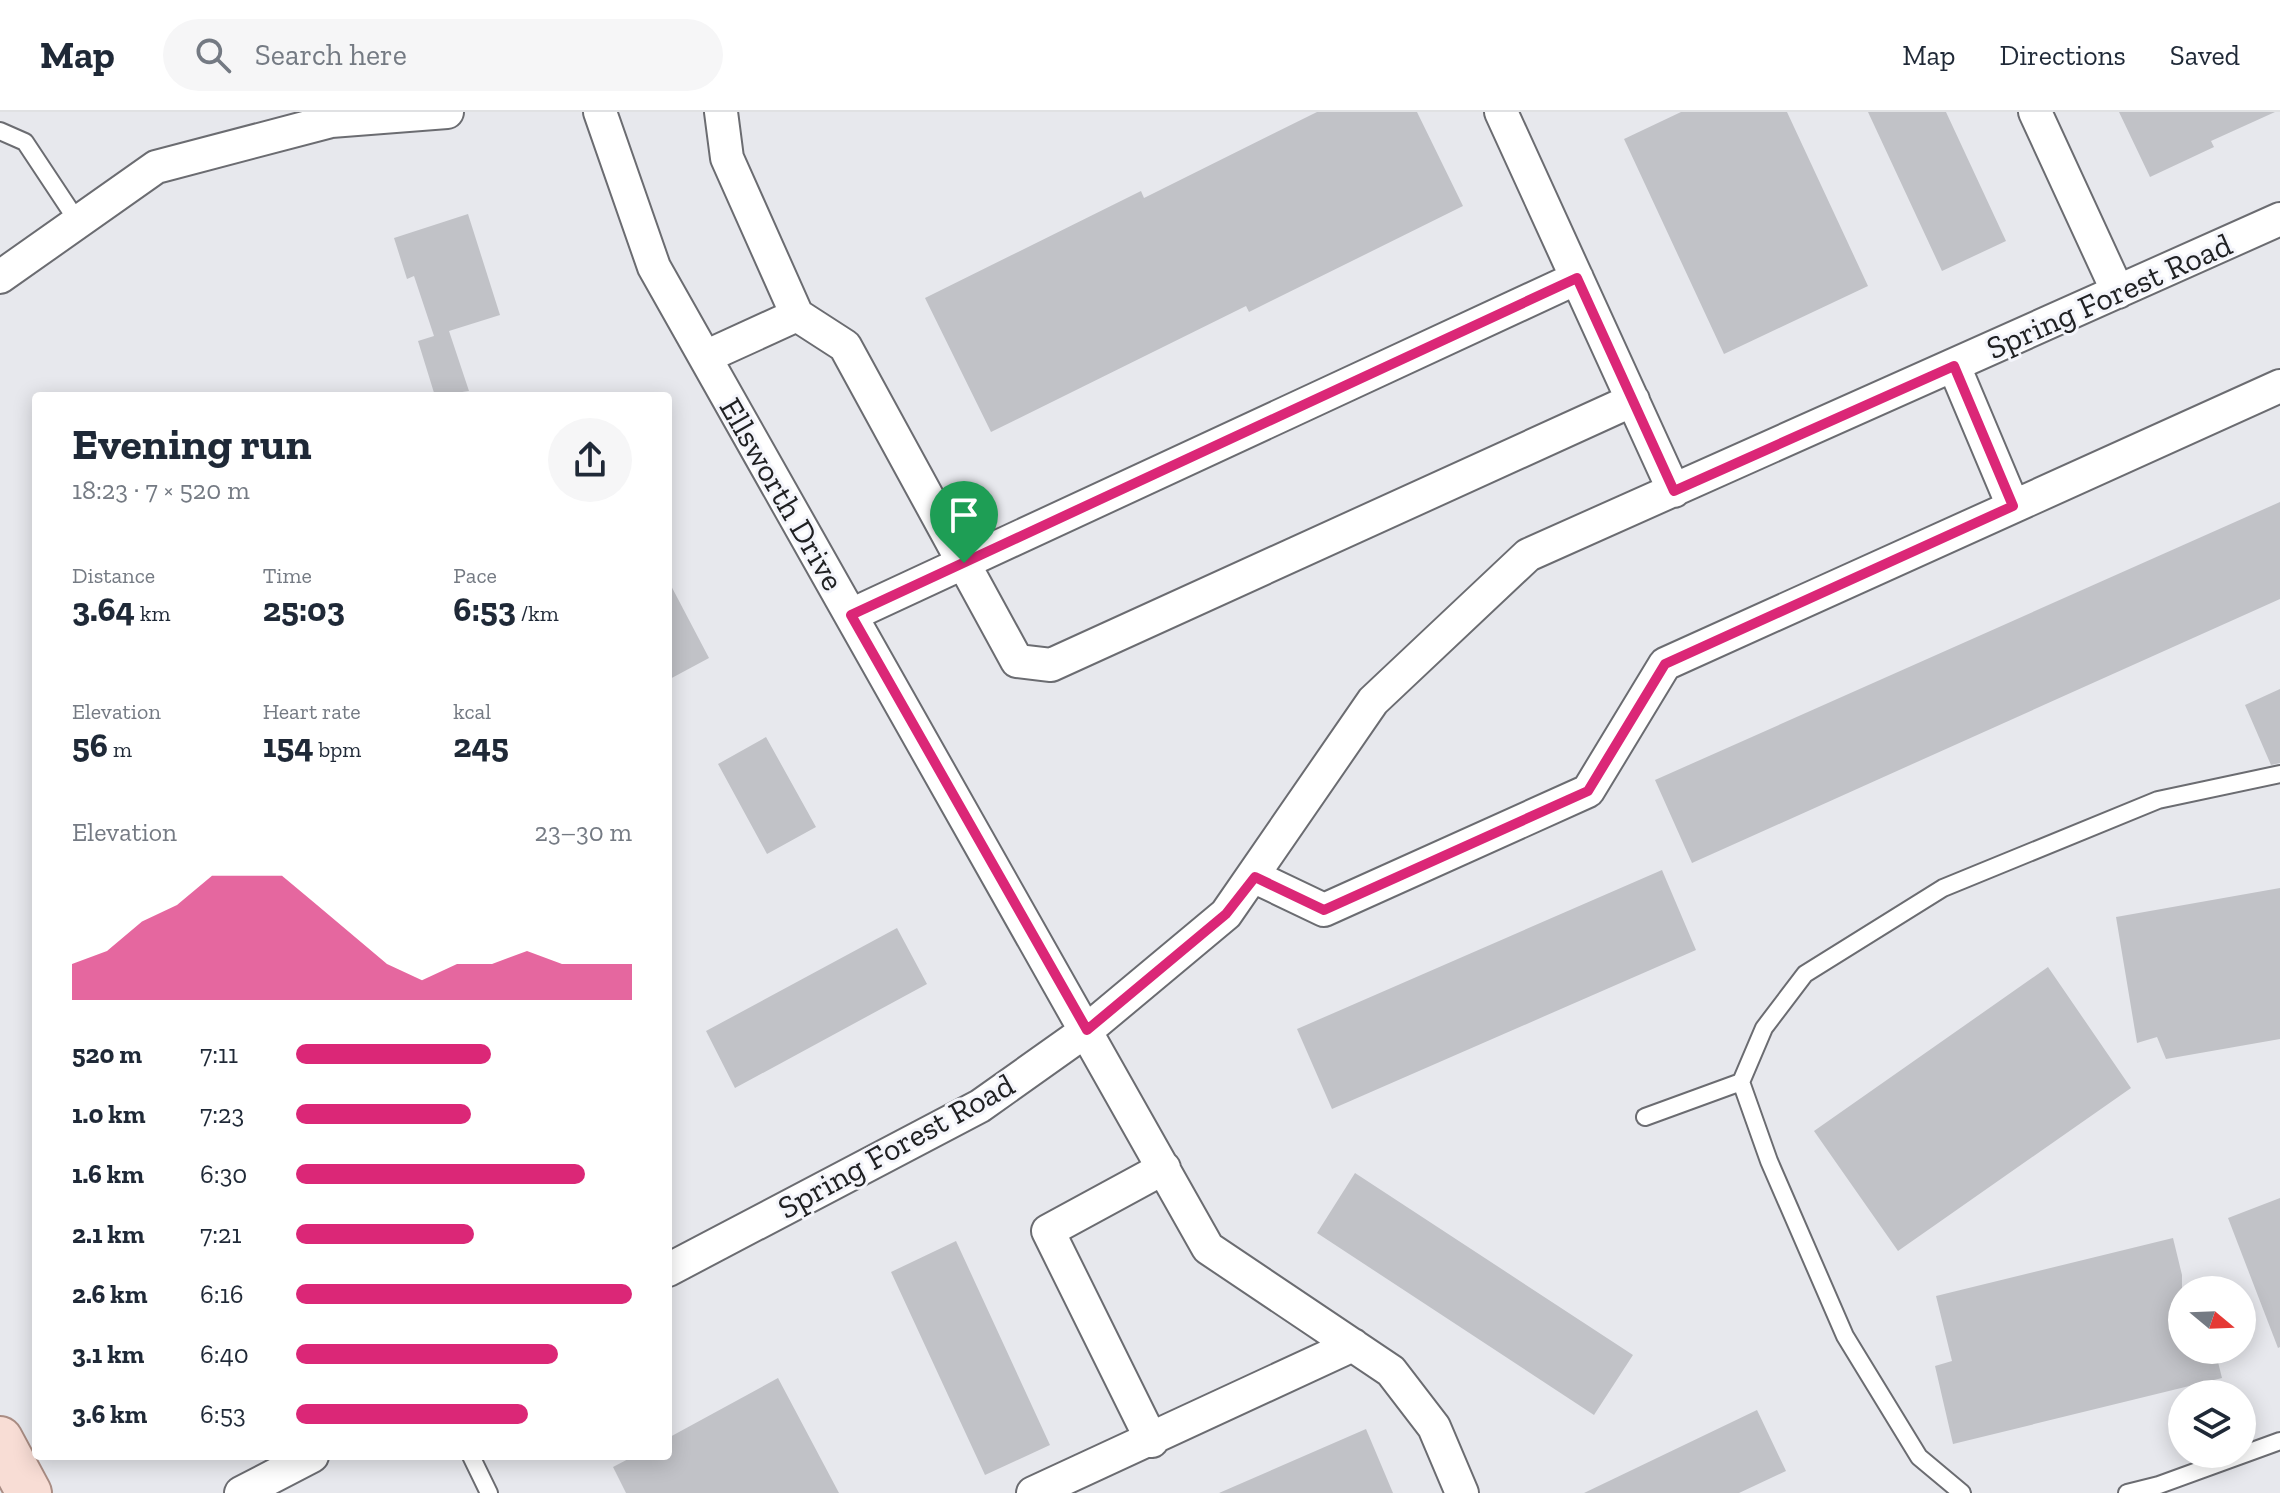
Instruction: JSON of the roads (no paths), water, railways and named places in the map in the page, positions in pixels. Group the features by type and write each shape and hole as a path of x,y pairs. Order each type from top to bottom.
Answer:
{"main road":[{"path":"0,1439 29,1493"}],"street":[{"path":"0,277 156,167 331,121 447,112"},
{"name":"Ellsworth Drive","path":"600,112 654,267 1208,1248 1391,1371 1434,1427 1462,1493"},
{"path":"721,112 727,158 797,315 845,346 1017,661 1051,665 1633,400"},
{"path":"1501,112 1674,491"},
{"path":"2035,112 2118,292"},
{"name":"Spring Forest Road","path":"672,1268 980,1106 1087,1030 1226,914 1255,877 1373,701 1528,555 2280,219"},
{"path":"851,615 1577,278"},
{"path":"705,357 797,315"},
{"path":"1954,366 2013,506"},
{"path":"1255,877 1324,910 1588,791 1665,664 2280,386"},
{"path":"1152,1441 1048,1231 1164,1168"},
{"path":"1033,1493 1152,1441 1353,1345"},
{"path":"241,1493 304,1460"}],"lane":[{"path":"0,131 25,142 78,222"},
{"path":"1962,1493 1919,1457 1845,1336 1769,1161 1741,1082 1764,1028 1805,974 1943,888 2158,800 2280,774"},
{"path":"1645,1117 1741,1082"},
{"path":"2127,1493 2159,1485 2280,1441"},
{"path":"473,1460 489,1493"}]}
